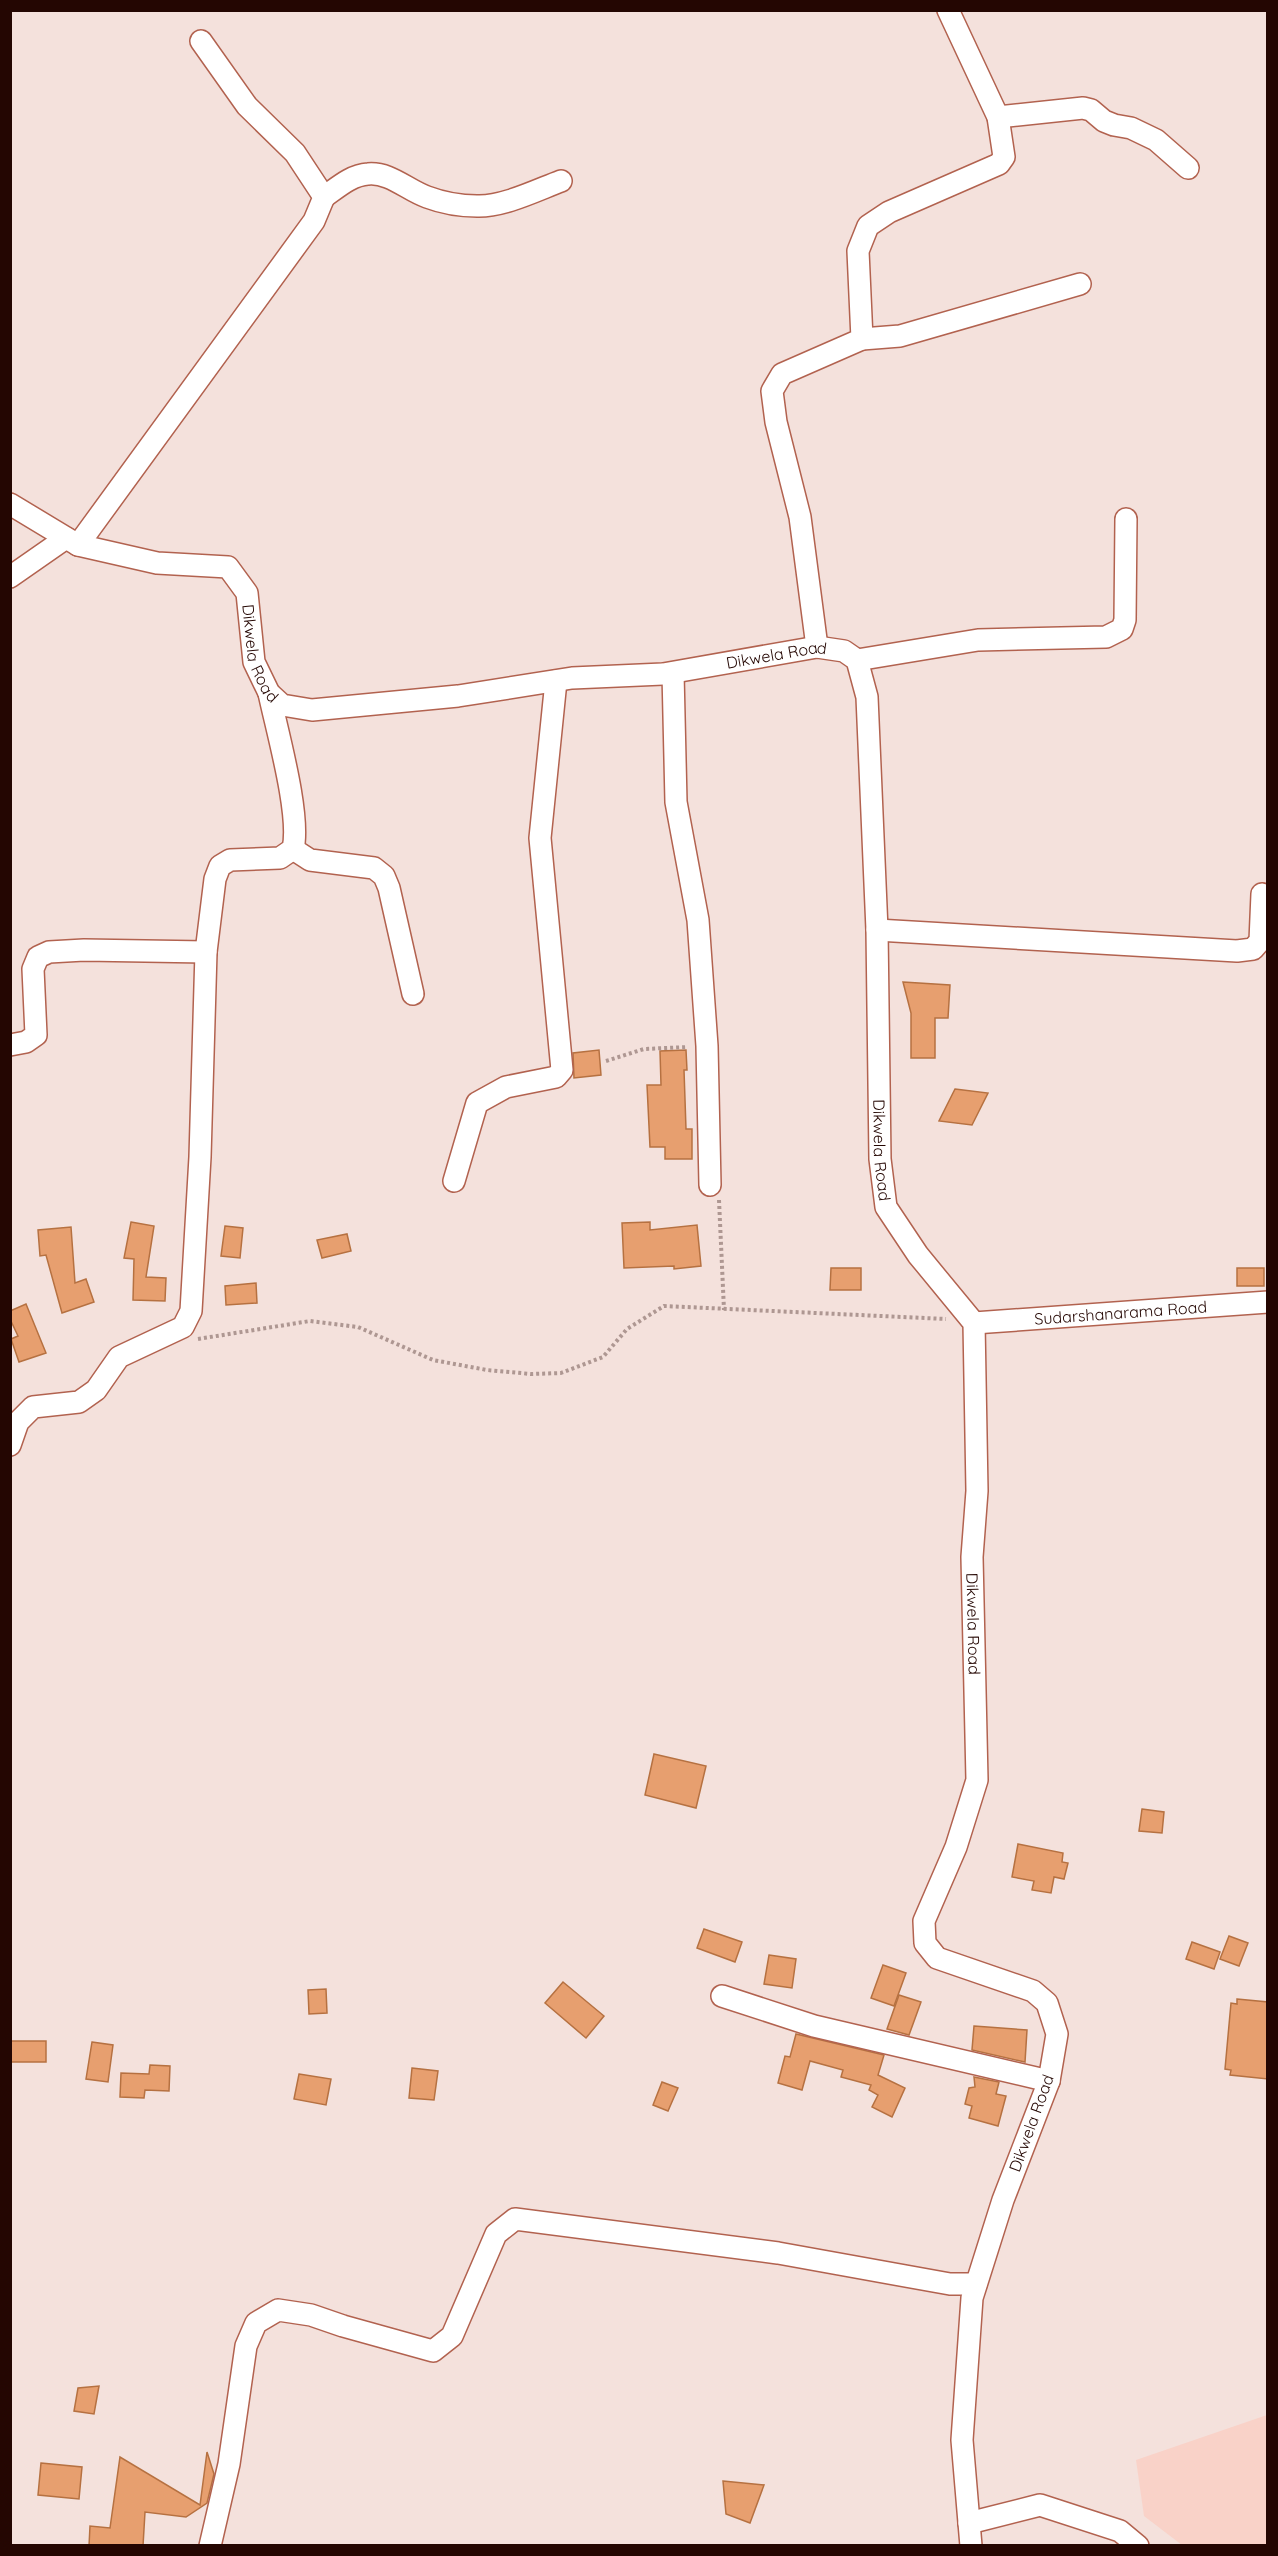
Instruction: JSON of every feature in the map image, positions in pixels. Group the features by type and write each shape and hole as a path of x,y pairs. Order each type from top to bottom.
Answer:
{"street":[{"path":"862,339 858,251 868,226 889,212 999,164 1004,157 998,117 948,10"},
{"path":"201,41 247,106 295,153 324,197"},
{"path":"998,117 1083,108 1091,110 1104,121 1131,128 1156,140 1188,168"},
{"path":"10,577 72,542 314,221 324,197 352,178 367,174 384,175 425,197 451,204 480,206 518,198 561,181"},
{"path":"817,647 800,517 776,422 772,391 782,374 862,339 900,336 1080,284"},
{"name":"Dikwela Road","path":"10,504 72,542 157,563 228,567 247,593 254,662 269,693 282,705 312,710 458,696 556,681 673,673 817,647 844,651 856,660 867,697 877,930 880,1159 886,1208 918,1255 974,1323 977,1491 972,1557 977,1780 956,1847 924,1921 925,1943 938,1958 1034,1991 1047,2003 1057,2034 1049,2081 1003,2200 972,2298 962,2440 971,2546"},
{"path":"856,660 978,640 1106,637 1122,629 1125,620 1126,519"},
{"path":"673,673 676,802 698,920 707,1046 710,1185"},
{"path":"454,1181 477,1103 506,1087 556,1077 562,1070 540,838 556,681"},
{"path":"10,1445 18,1422 33,1407 79,1402 96,1390 119,1357 183,1327 190,1311 200,1157 206,952 213,896 220,866 230,860 280,858 293,849 296,837 292,805 269,693"},
{"path":"293,849 310,860 374,868 384,876 389,888 413,994"},
{"path":"877,930 1238,951 1253,949 1260,941 1262,894"},
{"path":"10,1046 26,1042 36,1035 33,969 38,957 49,952 84,950 206,952"},
{"name":"Sudarshanarama Road","path":"974,1323 1268,1302"},
{"path":"722,1996 814,2026 1049,2081"},
{"path":"210,2546 229,2464 246,2346 256,2323 278,2310 311,2314 343,2326 432,2351 452,2337 496,2234 515,2219 778,2253 950,2284 976,2284"},
{"path":"969,2523 1040,2505 1120,2531 1138,2546"}],"path":[{"path":"606,1061 644,1049 707,1046"},
{"path":"710,1185 719,1197 724,1310"},
{"path":"190,1342 200,1338 310,1321 358,1327 432,1360 487,1370 531,1374 561,1373 603,1357 627,1329 664,1306 941,1318 974,1323"}],"shaded area":[{"path":"1267,2415 1267,2545 1182,2545 1144,2516 1136,2460"}],"building":[{"path":"903,982 950,985 948,1018 935,1018 935,1058 911,1058 911,1013"},
{"path":"599,1050 601,1075 574,1078 573,1053"},
{"path":"686,1050 687,1070 684,1070 686,1129 692,1129 692,1159 665,1159 665,1147 650,1147 647,1085 661,1085 660,1051"},
{"path":"955,1089 988,1093 972,1125 939,1121"},
{"path":"131,1222 154,1226 146,1277 166,1278 165,1301 133,1300 134,1259 124,1258"},
{"path":"650,1222 650,1230 697,1225 701,1266 674,1269 674,1266 624,1268 622,1223"},
{"path":"225,1226 243,1228 240,1258 221,1256"},
{"path":"71,1227 75,1283 86,1279 94,1302 62,1313 46,1255 40,1256 38,1230"},
{"path":"347,1234 351,1251 322,1258 317,1240"},
{"path":"831,1268 861,1268 861,1290 830,1290"},
{"path":"1237,1268 1264,1268 1264,1286 1237,1286"},
{"path":"256,1283 257,1303 226,1305 225,1286"},
{"path":"26,1304 46,1353 19,1362 11,1339 18,1336 10,1319 10,1311"},
{"path":"654,1754 706,1766 696,1808 645,1795"},
{"path":"1142,1809 1164,1812 1162,1833 1139,1831"},
{"path":"1018,1844 1063,1853 1062,1862 1068,1863 1064,1879 1054,1877 1051,1893 1032,1890 1034,1881 1012,1877"},
{"path":"704,1929 742,1942 735,1962 697,1948"},
{"path":"1229,1936 1248,1943 1239,1966 1220,1959"},
{"path":"1192,1942 1220,1952 1214,1969 1186,1959"},
{"path":"769,1955 796,1959 792,1988 764,1984"},
{"path":"883,1965 906,1973 894,2006 871,1998"},
{"path":"563,1982 604,2016 586,2038 545,2003"},
{"path":"326,1989 327,2013 309,2014 308,1990"},
{"path":"899,1995 921,2002 909,2035 887,2029"},
{"path":"1237,1999 1268,2002 1268,2079 1230,2075 1231,2070 1225,2069 1231,2003 1237,2004"},
{"path":"974,2026 1027,2030 1025,2062 972,2050"},
{"path":"796,2034 884,2055 878,2075 905,2088 892,2117 872,2107 878,2095 869,2090 871,2085 841,2077 843,2070 810,2061 802,2090 778,2083 785,2056 790,2057"},
{"path":"10,2041 46,2041 46,2062 10,2062"},
{"path":"92,2042 113,2045 108,2082 86,2079"},
{"path":"150,2065 170,2066 169,2091 145,2090 144,2098 120,2097 121,2073 149,2074"},
{"path":"412,2068 438,2071 434,2100 409,2098"},
{"path":"299,2074 331,2079 326,2105 294,2099"},
{"path":"974,2077 999,2082 996,2094 1006,2096 998,2126 969,2118 972,2106 965,2104 969,2088 975,2087"},
{"path":"662,2082 678,2088 668,2111 653,2105"},
{"path":"99,2386 94,2414 74,2411 78,2388"},
{"path":"207,2452 214,2474 207,2503 186,2517 145,2512 143,2546 89,2546 90,2526 110,2528 120,2457 200,2505"},
{"path":"41,2463 82,2467 79,2499 38,2495"},
{"path":"723,2481 764,2485 750,2523 726,2514"}]}
